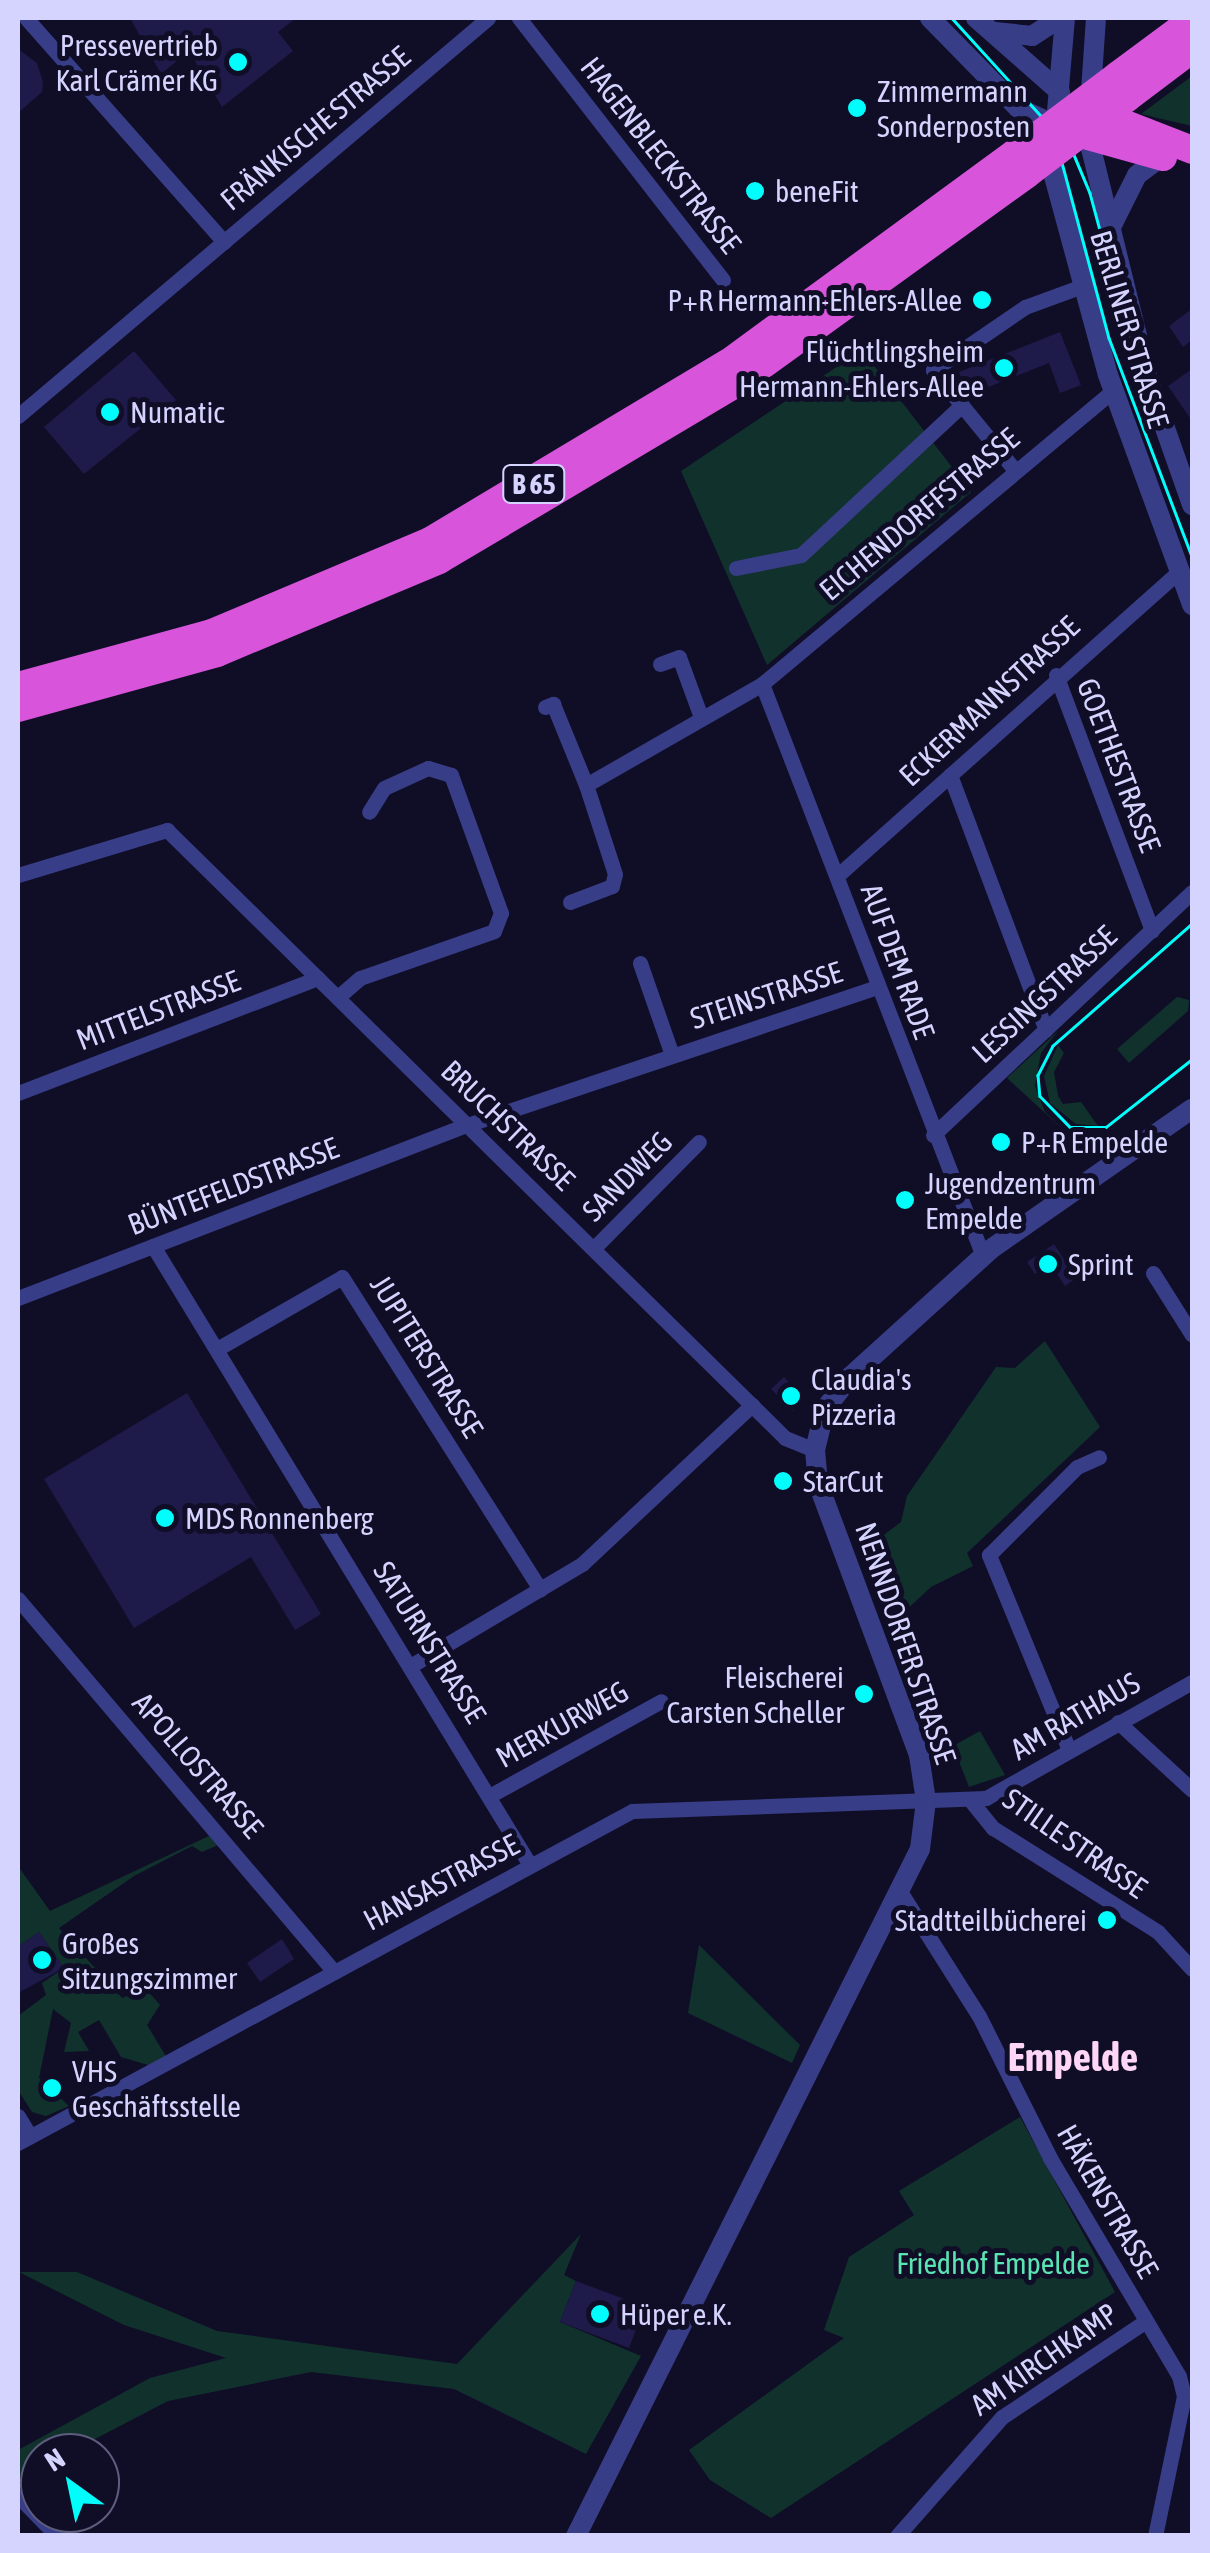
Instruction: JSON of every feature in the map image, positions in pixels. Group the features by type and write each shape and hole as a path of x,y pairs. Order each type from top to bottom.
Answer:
{"highway":[{"name":"B 65","path":"18,708 217,653 438,560 739,382 1032,162 1122,87 1192,20"},
{"name":"B 65","path":"1122,87 1192,49"},
{"path":"1095,122 1192,154"},
{"path":"1095,122 1160,157 1192,154"},
{"name":"B 65","path":"18,686 212,633 430,541 728,363 1032,162"}],"street":[{"name":"FRÄNKISCHE STRASSE","path":"26,18 224,242"},
{"name":"FRÄNKISCHE STRASSE","path":"18,416 488,18"},
{"name":"HAGENBLECKSTRASSE","path":"519,18 723,280"},
{"path":"930,18 1018,108 1052,123 1095,122"},
{"path":"980,22 1014,39 1063,18"},
{"name":"BERLINER STRASSE","path":"1063,18 1052,123 1032,162 1082,286 1110,382 1192,605"},
{"name":"BERLINER STRASSE","path":"1096,18 1095,122 1110,230 1135,332 1192,505"},
{"path":"980,22 1095,122"},
{"path":"1032,162 1095,122"},
{"path":"1110,230 1130,184 1160,157"},
{"path":"1014,469 933,370 1025,307 1082,286"},
{"name":"EICHENDORFFSTRASSE","path":"586,785 762,684 1110,382"},
{"path":"736,568 801,555 962,405"},
{"name":"ECKERMANNSTRASSE","path":"837,876 1056,676 1180,570"},
{"path":"660,664 679,657 701,718"},
{"name":"GOETHESTRASSE","path":"1056,676 1152,930"},
{"name":"AUF DEM RADE","path":"762,684 983,1256"},
{"path":"544,707 553,704 586,785 615,874 612,886 570,902"},
{"path":"338,997 360,978 494,931 501,913 451,774 440,768 384,788 368,812"},
{"path":"950,775 1046,1030"},
{"name":"BRUCHSTRASSE","path":"18,875 167,830 785,1438 815,1450"},
{"name":"LESSINGSTRASSE","path":"933,1134 1192,892"},
{"name":"STEINSTRASSE","path":"640,962 672,1055"},
{"name":"MITTELSTRASSE","path":"18,1093 318,978"},
{"name":"STEINSTRASSE","path":"467,1125 877,987"},
{"path":"815,1450 836,1393 983,1256 1192,1109"},
{"name":"BÜNTEFELDSTRASSE","path":"18,1298 467,1125"},
{"name":"SANDWEG","path":"594,1248 699,1142"},
{"name":"SATURNSTRASSE","path":"153,1246 412,1665 530,1865"},
{"path":"1153,1273 1192,1335"},
{"name":"JUPITERSTRASSE","path":"217,1349 331,1280 351,1284 540,1589"},
{"path":"412,1665 582,1564 752,1405"},
{"name":"NENNDORFER STRASSE","path":"576,2536 903,1896 926,1801 919,1755 818,1484 815,1450"},
{"path":"1070,1750 989,1555 1077,1466 1099,1457"},
{"name":"APOLLOSTRASSE","path":"18,1599 333,1971"},
{"name":"AM RATHAUS","path":"926,1801 972,1801 1192,1682"},
{"name":"MERKURWEG","path":"490,1795 661,1701"},
{"path":"1118,1722 1192,1790"},
{"name":"HANSASTRASSE","path":"24,2139 632,1810 926,1801"},
{"name":"STILLE STRASSE","path":"972,1801 993,1828 1158,1932 1192,1969"},
{"name":"HÄKENSTRASSE","path":"903,1896 979,2016 1050,2158 1146,2321 1186,2372"},
{"path":"18,2116 24,2139"},
{"name":"AM KIRCHKAMP","path":"897,2536 1002,2417 1146,2321"},
{"path":"1155,2536 1186,2372"},
{"path":"18,2496 57,2536"}],"green space":[{"path":"1192,76 1192,126 1141,114"},
{"path":"862,350 971,492 767,665 681,471"},
{"path":"1177,997 1189,1000 1188,1011 1129,1063 1117,1049"},
{"path":"1058,1031 1041,1053 1035,1086 1045,1112 1070,1136 1007,1078"},
{"path":"1058,1045 1064,1053 1054,1072 1058,1096 1063,1104 1081,1102 1098,1126 1076,1124 1050,1103 1044,1076"},
{"path":"1045,1341 1100,1427 967,1553 973,1566 931,1587 889,1626 854,1532 861,1523 881,1537 901,1522 907,1496 996,1367 1015,1368"},
{"path":"980,1731 1005,1775 969,1787 953,1746"},
{"path":"211,1835 218,1845 202,1852 192,1846 134,1876 59,1928 122,1998 145,1989 160,2005 147,2025 167,2058 148,2065 121,2057 99,2020 78,2032 89,2051 64,2052 71,2023 53,2009 39,2078 69,2106 46,2116 32,2112 18,2090 18,2016 46,1995 42,1983 64,1968 39,1932 18,1947 18,1866 50,1911"},
{"path":"699,1945 800,2045 792,2063 688,2013"},
{"name":"Friedhof Empelde","path":"1020,2117 1115,2292 771,2518 710,2480 689,2450 844,2338 824,2330 849,2257 914,2215 899,2191"},
{"path":"581,2234 564,2275 576,2281 560,2322 641,2356 586,2454 454,2389 311,2372 168,2401 106,2433 49,2433 150,2378 226,2358 124,2325 19,2272 77,2272 217,2331 457,2364"}],"building":[{"name":"Pressevertrieb Karl Crämer KG","path":"130,18 296,18 278,32 293,51 222,107 189,51 161,74"},
{"path":"18,49 37,63 43,82 42,92 18,113"},
{"path":"1192,309 1192,340 1183,347 1169,326"},
{"name":"Flüchtlingsheim Hermann-Ehlers-Allee","path":"1060,332 1081,385 1060,393 1049,363 968,395 959,372"},
{"name":"Numatic","path":"134,351 176,400 84,474 44,427"},
{"path":"1192,369 1192,421 1168,386"},
{"name":"Sprint","path":"1054,1244 1076,1278 1065,1286 1046,1266 1035,1274 1027,1262"},
{"name":"Claudia's Pizzeria","path":"784,1377 805,1399 793,1411 771,1389"},
{"name":"MDS Ronnenberg","path":"187,1393 321,1614 295,1630 251,1557 134,1628 44,1479"},
{"name":"Großes Sitzungszimmer","path":"39,1932 64,1968 18,1993 18,1947"},
{"path":"282,1939 294,1959 260,1982 247,1963"},
{"name":"Hüper e.K.","path":"576,2281 635,2303 631,2312 641,2316 629,2348 560,2322"}],"tram line":[{"path":"952,18 1053,129 1109,338 1192,557"},
{"path":"1064,131 1090,193 1144,393"},
{"path":"1192,924 1053,1046 1038,1075 1040,1096 1070,1127 1106,1127 1192,1059"}],"place":[{"name":"Pressevertrieb Karl Crämer KG","path":"238,62"},
{"name":"Zimmermann Sonderposten","path":"857,108"},
{"name":"beneFit","path":"755,191"},
{"name":"P+R Hermann-Ehlers-Allee","path":"982,300"},
{"name":"Flüchtlingsheim Hermann-Ehlers-Allee","path":"1004,368"},
{"name":"Numatic","path":"110,412"},
{"name":"P+R Empelde","path":"1001,1142"},
{"name":"Jugendzentrum Empelde","path":"905,1200"},
{"name":"Sprint","path":"1048,1264"},
{"name":"Claudia's Pizzeria","path":"791,1396"},
{"name":"StarCut","path":"783,1481"},
{"name":"MDS Ronnenberg","path":"165,1518"},
{"name":"Fleischerei Carsten Scheller","path":"864,1694"},
{"name":"Stadtteilbücherei","path":"1107,1920"},
{"name":"Großes Sitzungszimmer","path":"42,1960"},
{"name":"VHS Geschäftsstelle","path":"52,2088"},
{"name":"Hüper e.K.","path":"600,2314"}],"district":[{"name":"Empelde","path":"1073,2057"}]}
